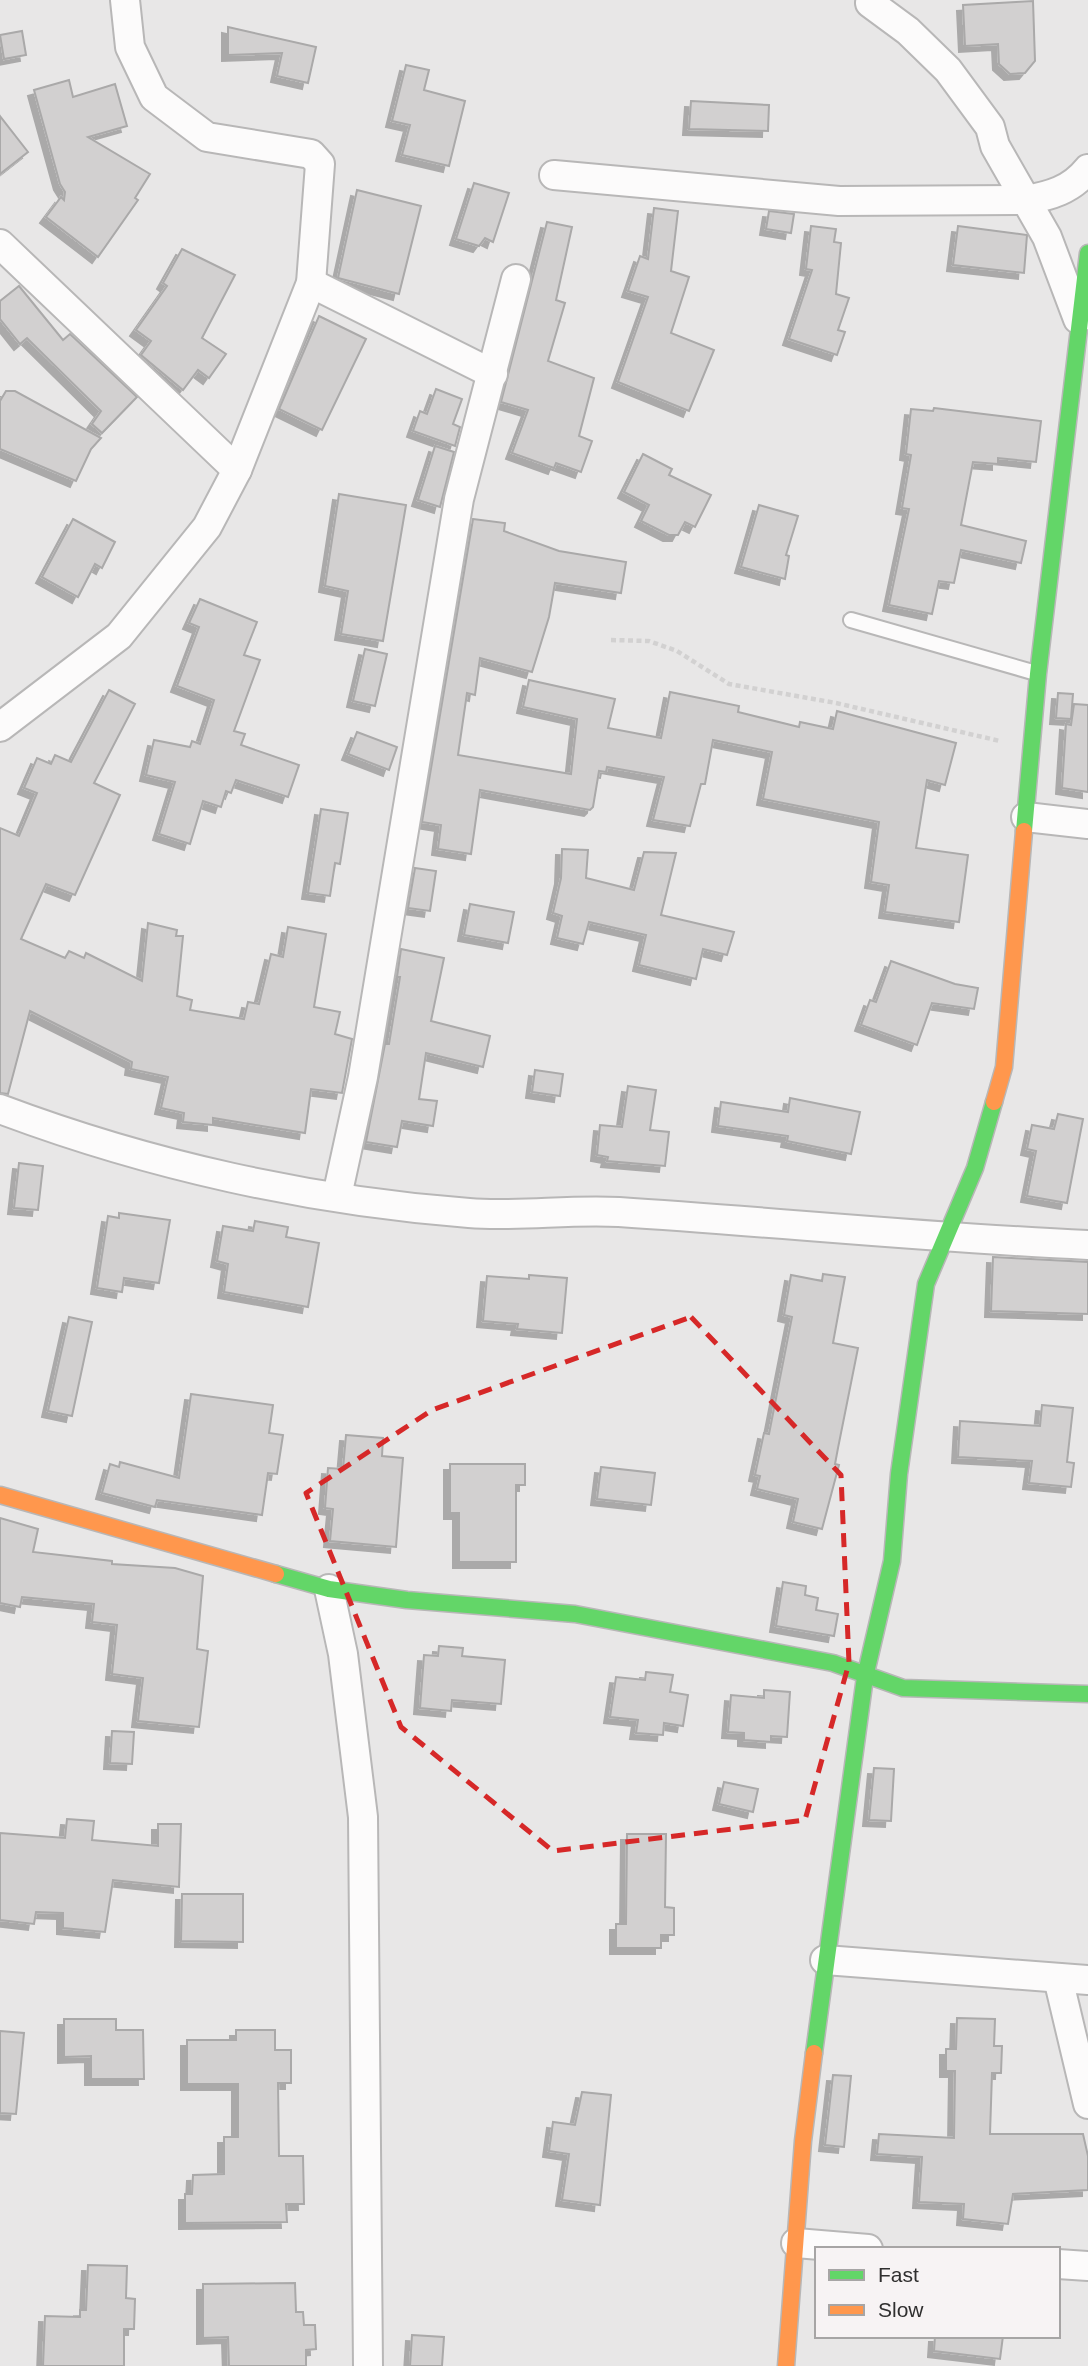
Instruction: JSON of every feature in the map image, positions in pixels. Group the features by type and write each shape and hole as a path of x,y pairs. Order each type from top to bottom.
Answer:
{"street":[{"path":"0,727 119,636 207,527 237,470 311,283 320,164 311,154 207,137 154,97 130,47 125,0"},
{"path":"870,3 908,31 948,70 990,127 995,146 1047,237 1080,326"},
{"path":"554,176 839,201 1025,200 1054,195 1079,180 1088,169"},
{"path":"0,244 237,470"},
{"path":"786,2366 803,2141 825,1959 865,1677 892,1561 899,1474 926,1284 943,1238 975,1168 1004,1067 1038,674 1088,253"},
{"path":"337,1196 363,1077 459,499 516,279"},
{"path":"311,283 493,374"},
{"path":"1026,817 1088,824"},
{"path":"0,1109 171,1163 337,1196 470,1213 616,1212 943,1238 1088,1245"},
{"path":"0,1494 329,1589 407,1600 575,1614 833,1663 865,1677 903,1688 1088,1694"},
{"path":"329,1589 343,1654 363,1818 368,2366"},
{"path":"825,1959 1088,1980"},
{"path":"1058,1978 1088,2104"},
{"path":"796,2243 844,2247"},
{"path":"1060,2264 1088,2266"}],"lane":[{"path":"851,620 1038,674"}],"path":[{"path":"611,640 649,641 677,651 729,684 836,703 1031,748"}],"highlighted area":[{"path":"691,1317 841,1475 849,1663 805,1820 553,1851 401,1727 306,1493 432,1410"}],"building":[{"path":"1033,1 1035,61 1025,73 1010,74 999,64 998,44 965,46 963,5"},
{"path":"228,27 316,47 308,83 277,76 282,53 228,55"},
{"path":"22,31 26,55 4,59 0,35"},
{"path":"406,65 429,70 424,90 465,101 449,166 402,155 410,125 392,121"},
{"path":"69,80 73,97 115,84 127,126 88,137 150,174 135,198 138,200 98,257 46,217 61,197 64,200 65,192 60,184 34,90"},
{"path":"691,101 769,105 768,131 689,129"},
{"path":"0,116 28,152 0,174"},
{"path":"474,183 509,193 493,242 485,238 479,246 456,239"},
{"path":"357,190 421,206 399,294 338,278"},
{"path":"654,208 678,211 671,271 689,277 671,333 714,350 689,411 618,382 648,297 628,291 640,256 648,259"},
{"path":"769,211 794,214 791,233 766,229"},
{"path":"547,222 572,227 556,300 565,303 548,361 594,378 579,436 592,441 581,472 556,463 554,468 512,453 528,410 501,402"},
{"path":"811,226 836,229 834,242 841,243 836,294 849,298 838,330 845,332 837,355 789,339 812,270 806,269"},
{"path":"958,226 1027,235 1024,273 953,265"},
{"path":"182,249 235,275 202,338 226,354 209,378 198,370 183,390 141,355 151,341 136,330 167,286 163,283"},
{"path":"19,286 63,340 70,334 137,397 102,433 92,424 101,411 27,338 20,344 0,319 0,301"},
{"path":"319,316 366,339 322,430 279,409"},
{"path":"436,389 462,399 453,424 460,427 455,446 413,431 420,411 427,414"},
{"path":"6,391 15,391 101,438 91,449 76,481 0,449 0,401"},
{"path":"934,408 1041,421 1036,462 998,458 998,464 973,462 961,525 1026,541 1021,563 961,550 954,583 939,581 932,614 889,605 909,509 902,508 911,455 906,454 911,409 933,411"},
{"path":"435,446 454,452 440,507 418,500"},
{"path":"643,454 672,469 669,475 711,495 695,527 685,522 678,535 669,535 641,521 649,505 624,492"},
{"path":"339,494 406,505 383,641 341,634 348,591 325,586"},
{"path":"759,505 798,516 786,555 789,556 785,579 741,567"},
{"path":"73,519 115,542 102,568 95,564 78,597 42,577"},
{"path":"473,519 505,523 504,531 559,551 626,562 621,593 555,583 549,617 532,672 480,658 475,695 467,693 458,755 571,774 577,719 523,707 529,680 615,699 608,728 661,738 670,692 739,706 738,712 799,727 800,722 833,729 837,711 956,743 945,785 927,780 916,848 968,855 959,922 885,912 889,885 871,882 879,822 763,799 772,752 713,740 705,784 701,784 690,826 653,820 664,777 607,767 606,772 599,771 593,807 590,810 480,790 471,854 438,849 441,825 422,822"},
{"path":"200,599 257,622 244,655 260,660 234,731 245,734 241,745 299,765 288,797 236,780 231,793 226,791 221,807 203,801 190,844 159,834 175,782 146,775 154,740 190,747 192,741 200,744 214,700 177,686 199,627 189,623"},
{"path":"365,649 387,654 375,706 353,701"},
{"path":"109,690 135,704 94,783 120,795 75,895 46,884 21,939 65,958 69,951 84,958 86,953 142,981 148,923 177,930 176,936 183,936 177,996 192,1000 190,1010 244,1019 248,1002 259,1004 271,954 283,957 288,927 326,934 314,1007 340,1012 335,1034 352,1039 342,1093 311,1089 305,1133 213,1118 213,1125 183,1122 184,1113 161,1108 168,1077 131,1069 132,1062 30,1011 8,1094 0,1093 0,828 19,836 37,793 24,788 37,758 51,764 55,755 71,762"},
{"path":"1058,693 1073,694 1071,719 1056,718"},
{"path":"1074,704 1088,705 1088,792 1062,788 1066,724 1071,725"},
{"path":"357,732 397,747 389,770 348,754"},
{"path":"321,809 348,813 340,864 335,863 330,896 308,893"},
{"path":"562,849 588,850 586,878 634,890 644,852 676,853 661,915 734,932 727,955 703,949 696,979 639,965 646,935 589,922 583,944 557,938 562,916 553,913 561,878"},
{"path":"415,868 436,871 430,911 408,908"},
{"path":"470,904 514,912 508,943 464,935"},
{"path":"401,949 444,958 431,1021 490,1036 483,1067 426,1053 419,1099 437,1101 433,1126 402,1121 397,1147 366,1142 385,1044 389,1044 400,977 397,977"},
{"path":"891,961 955,984 978,988 974,1009 932,1003 917,1045 861,1025 870,1000 876,1002"},
{"path":"535,1070 563,1074 560,1096 532,1092"},
{"path":"628,1086 656,1090 650,1130 669,1132 665,1166 607,1161 608,1157 597,1155 600,1125 622,1127"},
{"path":"790,1098 860,1112 851,1154 787,1141 788,1136 718,1126 721,1102 788,1112"},
{"path":"1058,1114 1083,1119 1067,1203 1027,1196 1036,1151 1027,1149 1032,1125 1054,1129"},
{"path":"19,1163 43,1166 38,1210 14,1208"},
{"path":"119,1213 170,1220 159,1283 124,1278 122,1292 97,1288 108,1216 119,1218"},
{"path":"255,1221 288,1227 286,1237 319,1243 308,1307 224,1292 228,1264 217,1261 223,1226 253,1231"},
{"path":"993,1257 1088,1262 1088,1314 991,1311"},
{"path":"823,1274 845,1277 833,1343 858,1348 835,1464 839,1465 822,1529 793,1522 798,1499 757,1489 760,1476 755,1475 764,1433 769,1434 792,1317 784,1315 791,1275 822,1281"},
{"path":"529,1275 567,1278 562,1333 517,1329 518,1324 483,1321 487,1276 529,1279"},
{"path":"69,1317 92,1322 72,1416 48,1411"},
{"path":"191,1394 273,1405 269,1433 283,1435 277,1474 268,1473 262,1515 157,1500 155,1507 102,1493 110,1464 119,1467 120,1462 179,1478"},
{"path":"1042,1405 1073,1408 1067,1462 1074,1463 1071,1487 1029,1483 1032,1461 958,1457 960,1421 1040,1426"},
{"path":"346,1435 383,1438 382,1456 403,1458 396,1547 330,1541 333,1509 325,1508 328,1468 343,1469"},
{"path":"450,1464 525,1464 525,1485 516,1485 516,1562 459,1562 459,1513 450,1513"},
{"path":"601,1467 655,1473 651,1505 597,1499"},
{"path":"0,1518 38,1529 33,1552 112,1561 112,1564 175,1568 203,1576 197,1649 208,1651 199,1727 138,1721 143,1678 112,1674 117,1625 92,1622 94,1604 22,1597 20,1607 0,1603"},
{"path":"783,1582 806,1586 805,1595 818,1598 816,1610 838,1614 834,1636 776,1626"},
{"path":"439,1646 463,1648 462,1656 505,1660 501,1704 452,1700 451,1711 420,1708 424,1655 438,1656"},
{"path":"646,1672 673,1675 670,1692 688,1695 683,1726 664,1723 663,1735 636,1733 638,1720 610,1717 616,1677 645,1680"},
{"path":"764,1690 790,1692 787,1737 771,1736 771,1742 744,1740 744,1733 728,1732 731,1695 764,1698"},
{"path":"112,1731 134,1732 132,1764 110,1763"},
{"path":"874,1768 894,1769 891,1821 869,1820"},
{"path":"724,1782 758,1789 753,1812 719,1804"},
{"path":"67,1819 94,1821 92,1840 158,1846 158,1824 181,1824 179,1887 113,1880 105,1932 63,1928 63,1913 36,1912 34,1924 0,1920 0,1833 65,1838"},
{"path":"627,1834 666,1834 665,1907 674,1908 674,1935 661,1935 661,1948 616,1948 616,1924 626,1924"},
{"path":"182,1894 243,1894 243,1942 181,1941"},
{"path":"957,2018 995,2019 994,2046 1002,2046 1001,2073 992,2073 990,2134 1083,2134 1088,2156 1088,2190 1013,2194 1008,2224 963,2219 964,2204 919,2202 922,2157 877,2154 879,2134 954,2138 955,2071 946,2071 946,2049 956,2049"},
{"path":"64,2019 116,2019 116,2030 143,2030 144,2079 91,2079 91,2056 64,2057"},
{"path":"236,2030 275,2030 275,2050 291,2050 291,2083 278,2083 279,2156 303,2156 304,2204 286,2204 287,2222 185,2223 185,2194 192,2194 193,2175 224,2174 224,2137 238,2137 238,2084 187,2084 187,2040 236,2040"},
{"path":"0,2031 24,2033 16,2114 0,2113"},
{"path":"833,2075 851,2076 844,2147 825,2145"},
{"path":"582,2092 611,2095 600,2205 562,2200 569,2154 549,2151 553,2122 575,2125"},
{"path":"88,2265 127,2266 126,2298 135,2299 134,2329 124,2329 124,2366 43,2366 45,2316 80,2317 80,2310 86,2310"},
{"path":"295,2283 296,2312 303,2312 304,2325 315,2325 316,2349 306,2350 306,2366 229,2366 228,2337 203,2338 203,2284"},
{"path":"412,2335 444,2337 442,2366 410,2366"},
{"path":"935,2338 1003,2338 1000,2359 934,2351"}],"traffic: fast":[{"path":"1024,831 1038,674 1088,253"},
{"path":"814,2053 865,1677 892,1561 899,1474 926,1284 975,1168 994,1102"},
{"path":"276,1574 329,1589 407,1600 575,1614 833,1663 903,1688 1088,1694"}],"traffic: slow":[{"path":"994,1102 1004,1067 1024,831"},
{"path":"0,1495 276,1574"},
{"path":"786,2366 803,2141 814,2053"}]}
